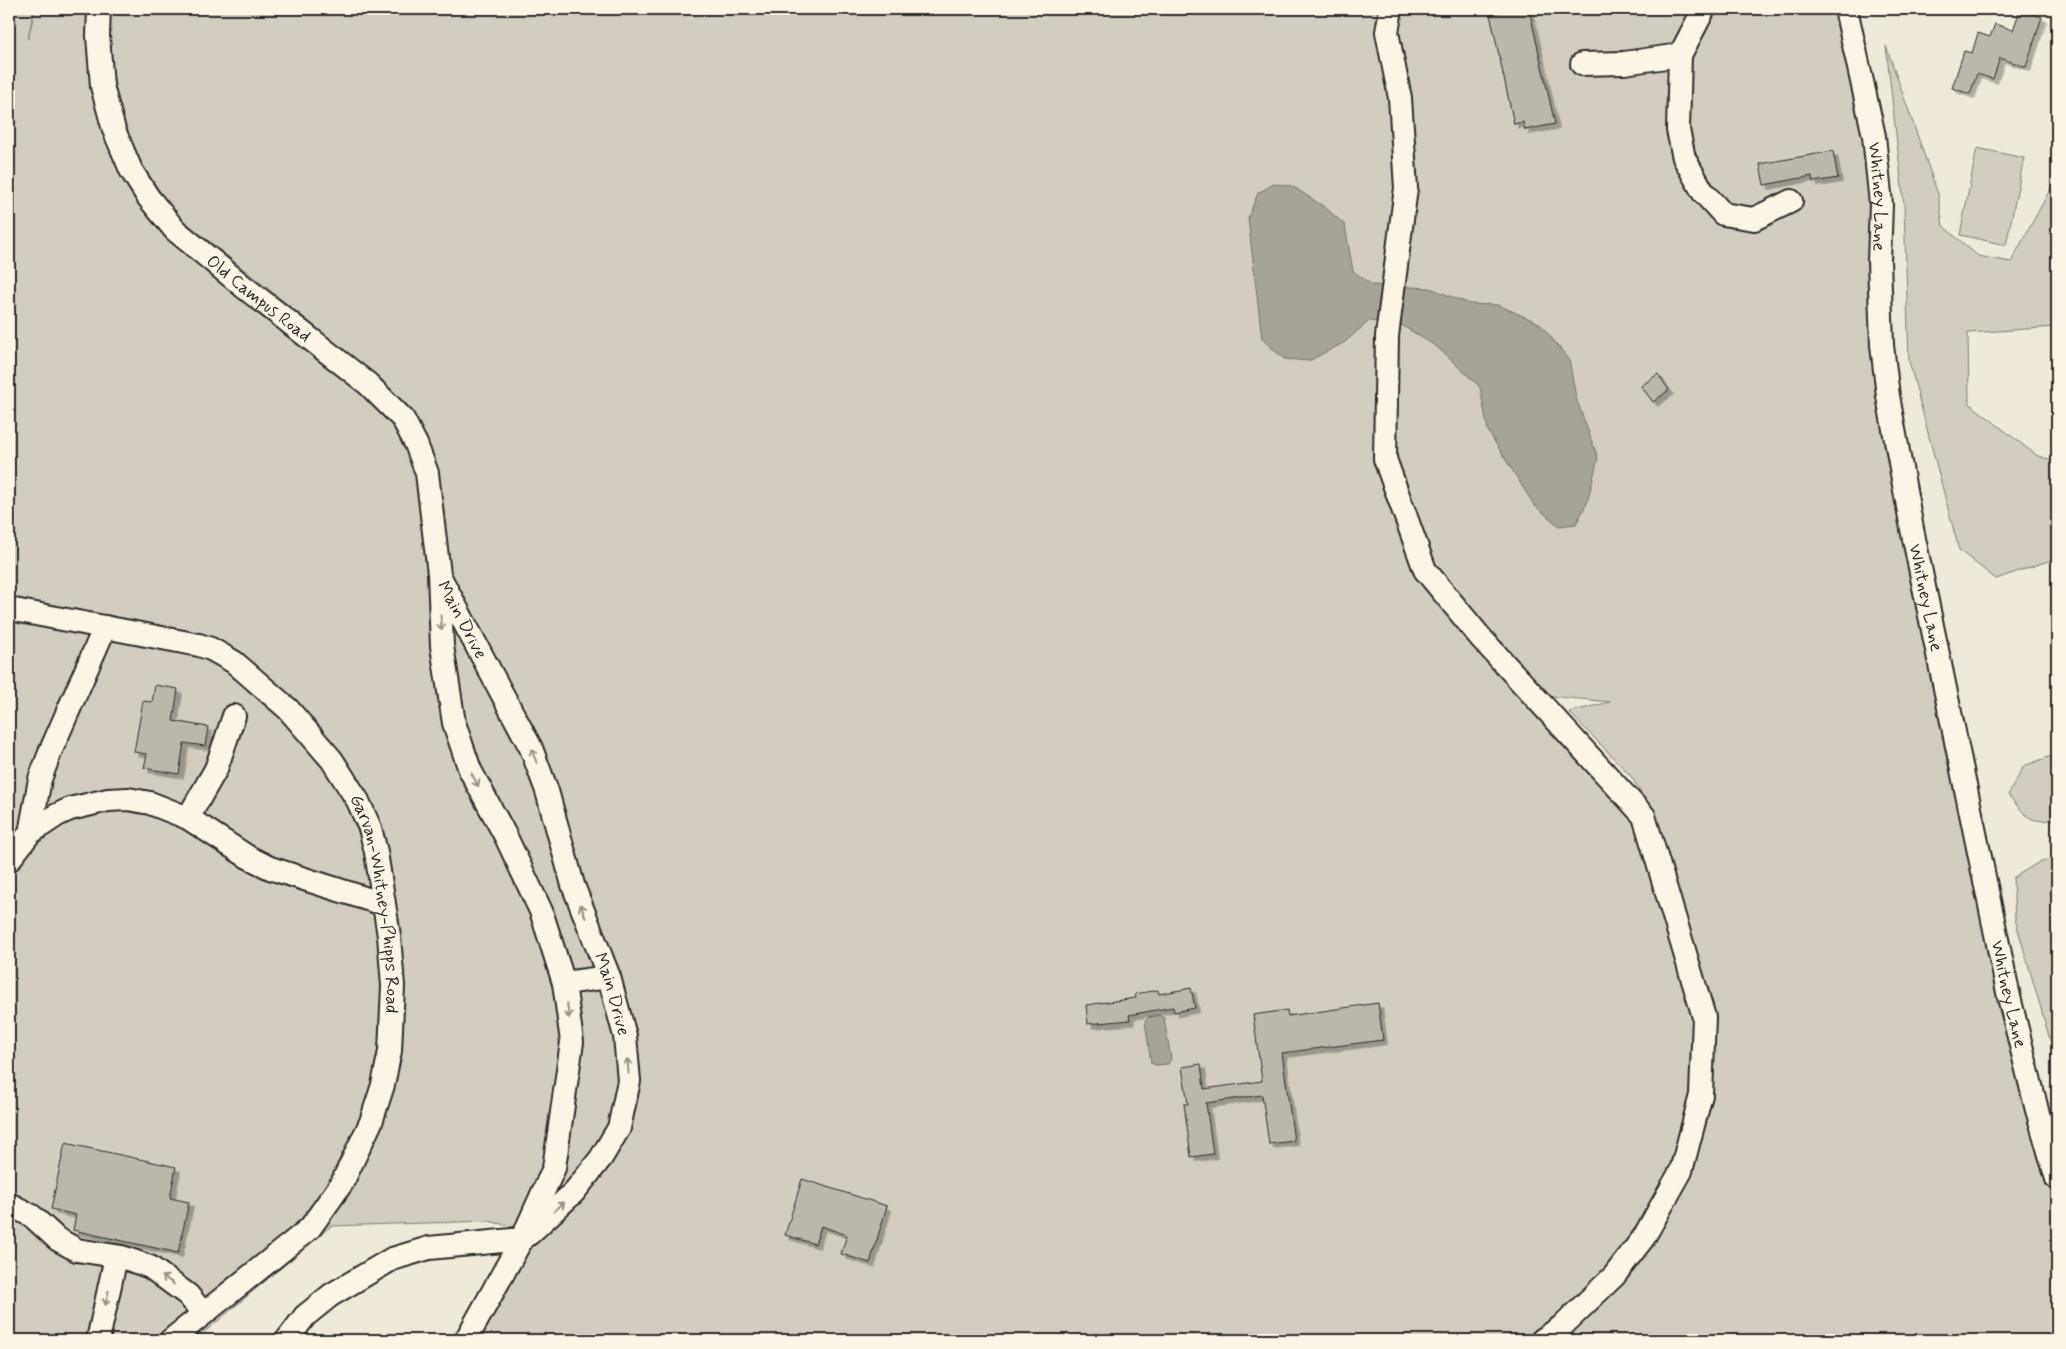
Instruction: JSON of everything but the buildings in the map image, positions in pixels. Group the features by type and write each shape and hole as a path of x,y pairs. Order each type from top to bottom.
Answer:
{"street":[{"name":"Old Campus Road","path":"98,9 102,86 114,130 131,170 148,197 176,230 244,287 368,384 403,418 416,444 426,473 438,574"},
{"path":"1391,9 1387,32 1400,98 1406,188 1387,336 1385,460 1425,570 1481,638 1644,816 1704,1017 1701,1095 1681,1172 1644,1237 1614,1276 1561,1327 1542,1340"},
{"path":"1704,9 1680,55 1678,130 1684,158 1703,192 1723,214 1754,218 1791,201"},
{"name":"Whitney Lane","path":"1846,9 1874,136 1880,204 1879,262 1882,345 1888,396 1912,529 2009,997 2037,1110 2057,1179"},
{"path":"1582,64 1624,63 1680,55"},
{"name":"Main Drive","path":"438,574 531,748 547,790 574,885 609,977 625,1036 629,1080 619,1128 601,1158 574,1192 522,1239"},
{"name":"Main Drive","path":"438,574 442,646 454,724 470,770 506,837 541,911 564,983 572,1042 554,1168 522,1239 466,1340"},
{"name":"Garvan-Whitney-Phipps Road","path":"9,609 199,645 211,649 234,662 288,709 332,760 358,801 370,828 376,852 389,936 394,986 390,1051 383,1086 371,1122 342,1183 310,1228 264,1267 171,1340"},
{"path":"30,833 40,779 105,627"},
{"path":"188,818 216,769 234,716"},
{"path":"9,860 30,833 70,809 108,800 128,799 150,803 188,818 248,857 270,868 383,904"},
{"path":"564,983 609,977"},
{"path":"9,1204 32,1216 57,1239 77,1250 116,1257 150,1267 188,1295 203,1313"},
{"path":"287,1340 305,1316 331,1295 392,1259 430,1248 522,1239"},
{"path":"98,1340 116,1257"}],"shaded area":[{"path":"9,9 34,9 28,39 35,9 90,9 121,173 394,420 416,473 436,650 560,988 566,1039 549,1160 517,1228 489,1221 331,1226 195,1340 9,1340"},
{"path":"110,9 1846,9 1874,136 1882,345 2057,1179 2057,1340 479,1340 525,1257 626,1132 618,984 450,580 438,473 426,436 405,404 374,374 184,221 164,197 135,149 124,123 117,97 110,40","holes":["1529,694 1610,702 1569,712 1631,776 1653,813 1710,1014 1712,1095 1701,1144 1676,1172 1698,1095 1697,1021 1644,816"]},
{"path":"1886,46 1938,194 1943,226 1978,256 2011,262 2057,177 2057,327 1968,333 1969,403 2036,455 2057,463 2057,558 1996,579 1959,550 1909,361 1904,205"},
{"path":"1977,148 2024,158 2006,245 1960,235"},
{"path":"1274,184 1292,186 1326,208 1345,225 1353,271 1372,285 1430,288 1470,304 1498,305 1539,323 1569,359 1576,398 1598,458 1587,503 1576,524 1559,526 1534,505 1488,431 1480,387 1437,347 1400,324 1369,321 1345,342 1309,361 1284,359 1262,339 1248,218 1258,193"},
{"path":"443,593 534,774 594,969 573,971 568,968 466,748"},
{"path":"2057,754 2057,819 2040,821 2028,817 2008,795 2024,766"},
{"path":"2057,857 2057,1064 2015,919 2013,878 2041,861"},
{"path":"602,988 624,1069 616,1127 537,1221 576,993"},
{"path":"1159,1015 1164,1018 1171,1059 1168,1064 1156,1065 1151,1063 1145,1021 1149,1017"}]}
